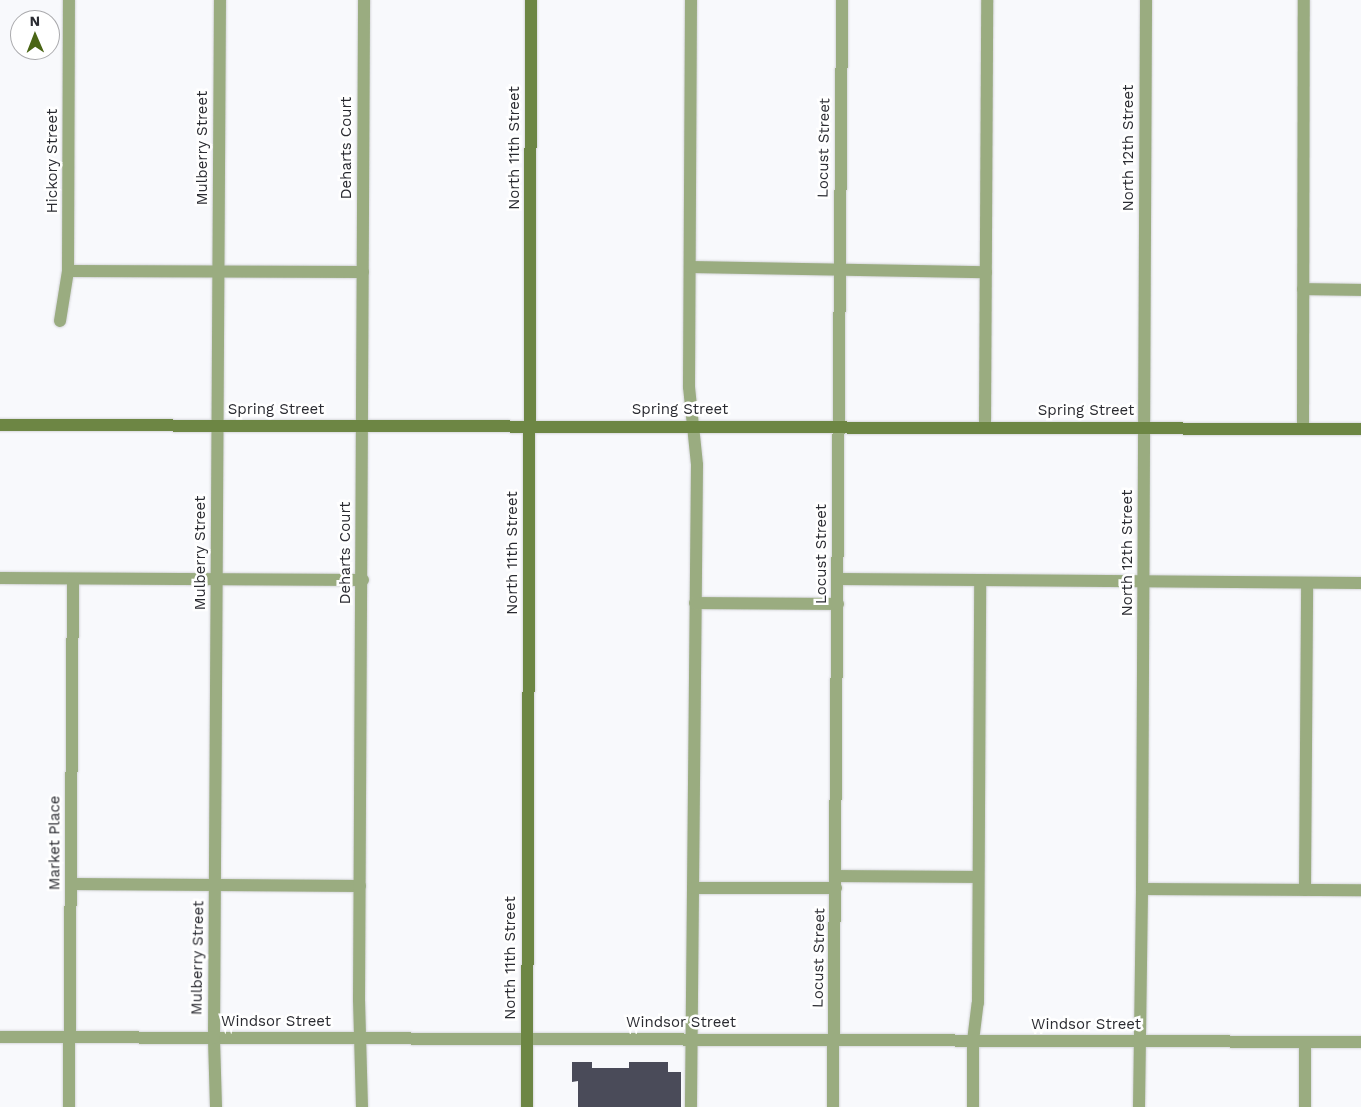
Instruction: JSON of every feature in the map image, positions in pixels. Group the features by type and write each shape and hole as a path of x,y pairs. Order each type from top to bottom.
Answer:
{"main road":[{"name":"North 11th Street","path":"527,1107 532,0"},
{"name":"Spring Street","path":"0,425 1361,429"}],"street":[{"name":"Hickory Street","path":"60,321 68,271 69,0"},
{"name":"Mulberry Street","path":"216,1107 214,1038 220,0"},
{"name":"Deharts Court","path":"362,1107 360,886 364,0"},
{"path":"691,0 689,387 697,465 691,1107"},
{"name":"Locust Street","path":"833,1107 838,604 837,426 842,0"},
{"path":"985,427 987,0"},
{"name":"North 12th Street","path":"1139,1107 1145,428 1146,0"},
{"path":"1303,429 1304,0"},
{"path":"690,266 986,272"},
{"path":"68,271 363,272"},
{"path":"1303,289 1361,290"},
{"path":"0,578 362,580"},
{"name":"Market Place","path":"69,1107 72,579"},
{"path":"838,579 1361,583"},
{"path":"973,1107 973,1041 978,1004 980,580"},
{"path":"1306,890 1307,583"},
{"path":"695,603 838,604"},
{"path":"693,888 978,877"},
{"path":"71,884 360,886"},
{"path":"1142,889 1361,890"},
{"name":"Windsor Street","path":"0,1037 1361,1042"},
{"path":"1305,1042 1305,1107"}],"building":[{"path":"572,1062 592,1062 592,1068 629,1068 629,1062 668,1062 668,1072 681,1072 681,1107 578,1107 578,1081 572,1082"}]}
